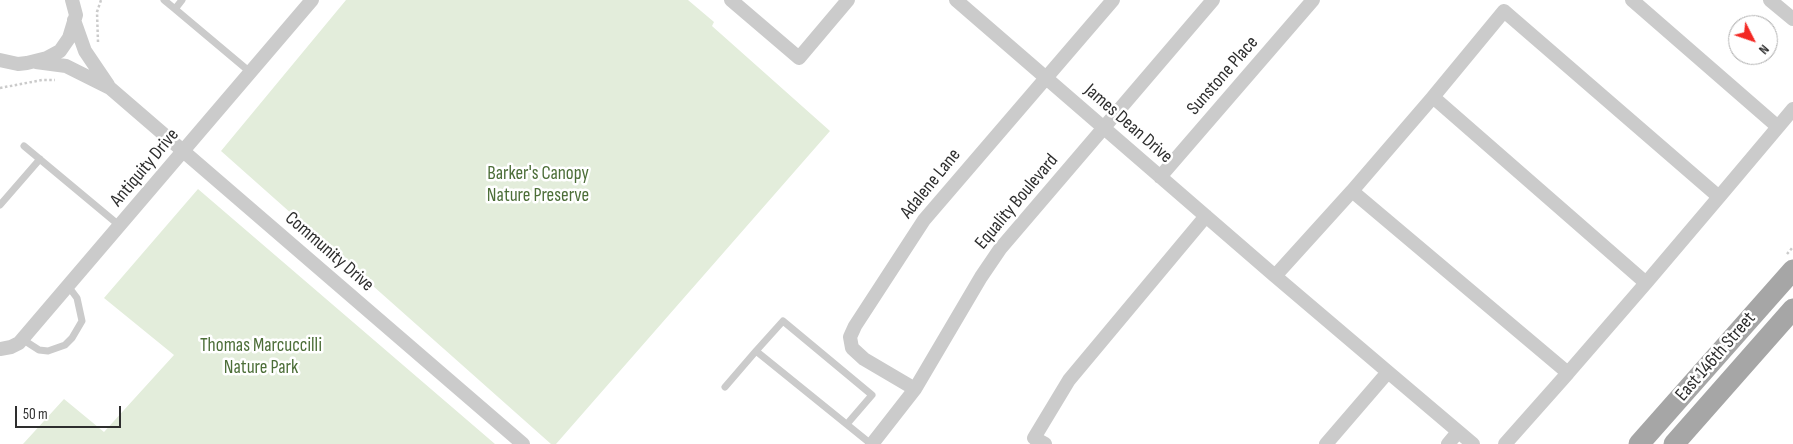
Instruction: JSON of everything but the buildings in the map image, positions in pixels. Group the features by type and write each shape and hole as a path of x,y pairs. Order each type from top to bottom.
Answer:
{"main road":[{"name":"East 146th Street","path":"1639,444 1793,270"},
{"name":"East 146th Street","path":"1674,444 1793,309"}],"street":[{"name":"Community Drive","path":"72,0 75,18 85,51 110,88"},
{"path":"75,18 82,0"},
{"name":"Antiquity Drive","path":"0,349 11,347 22,339 312,0"},
{"path":"731,0 799,58 848,0"},
{"name":"James Dean Drive","path":"956,0 1275,276 1473,444"},
{"name":"Adalene Lane","path":"916,389 864,359 852,348 850,337 870,301 924,220 1113,0"},
{"name":"Equality Boulevard","path":"871,444 916,389 981,276 1000,249 1213,0"},
{"name":"Sunstone Place","path":"1160,177 1313,0"},
{"path":"1632,0 1778,127"},
{"path":"1770,0 1793,19"},
{"path":"1275,276 1433,97 1508,5 1720,196"},
{"name":"Community Drive","path":"0,60 18,64 36,62 60,51 69,38 75,18"},
{"name":"Community Drive","path":"36,62 66,66 110,88 523,444"},
{"path":"0,69 18,64"},
{"path":"1433,97 1646,282"},
{"path":"1506,444 1793,109"},
{"path":"1352,191 1568,373"},
{"path":"1036,442 1069,380 1206,216"},
{"path":"1326,444 1388,372"},
{"path":"1448,444 1458,432"}],"lane":[{"path":"164,0 250,72"},
{"path":"175,8 182,0"},
{"path":"24,146 120,226"},
{"path":"0,205 40,159"},
{"path":"22,339 39,350 48,351 65,345 72,338 82,321 77,298 68,286"},
{"path":"725,387 784,321 872,395 847,424"},
{"path":"756,351 871,444"}],"path":[{"path":"99,48 96,32 97,12 101,0"},
{"path":"0,88 42,80 60,80"}],"green space":[{"name":"Barker's Canopy Nature Preserve","path":"346,0 688,0 714,22 712,26 830,131 556,444 551,444 221,151"},
{"name":"Thomas Marcuccilli Nature Park","path":"198,189 495,444 23,444 64,399 104,432 174,355 104,298"}]}
